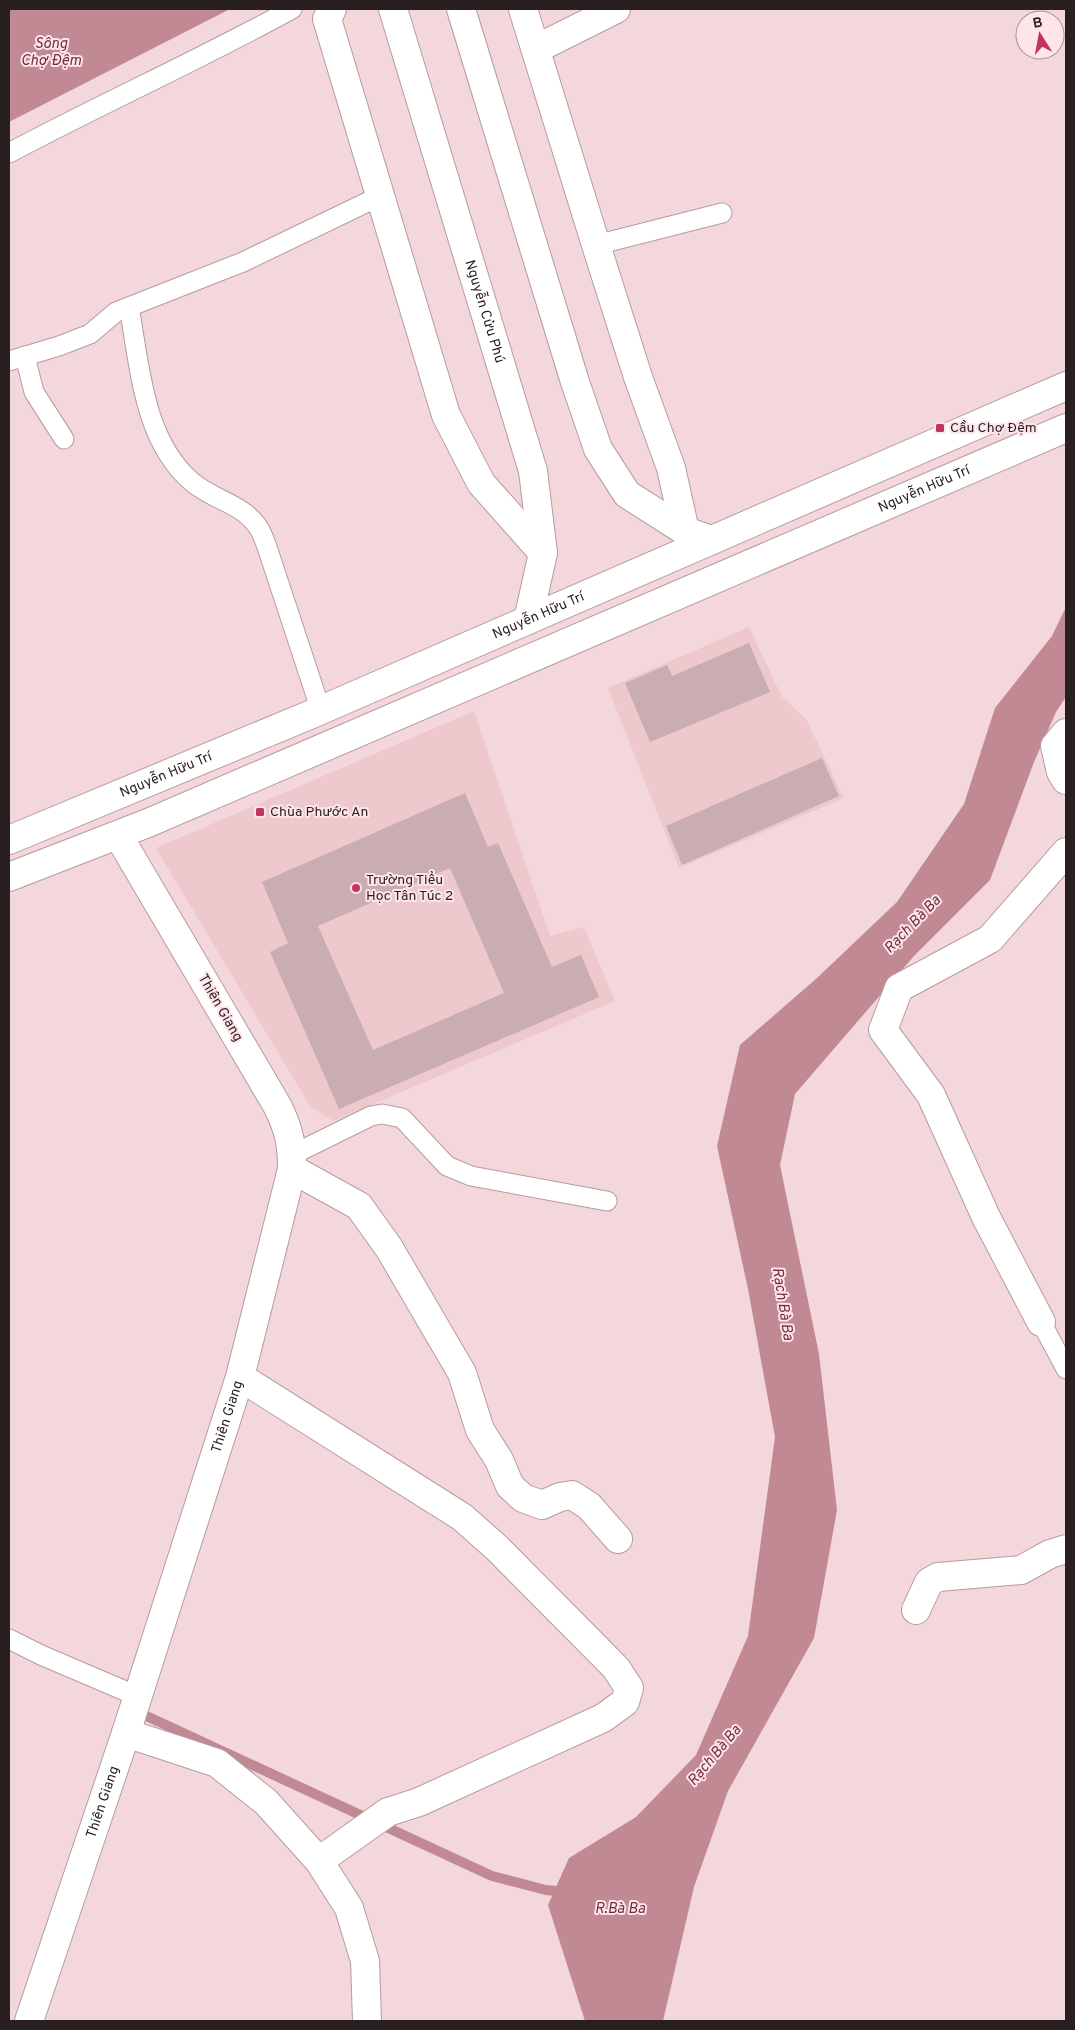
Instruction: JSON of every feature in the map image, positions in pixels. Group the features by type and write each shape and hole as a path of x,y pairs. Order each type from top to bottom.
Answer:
{"street":[{"path":"332,9 327,19 446,415 481,483 543,553"},
{"name":"Nguyễn Cửu Phú","path":"393,9 533,472 543,553 528,620"},
{"path":"461,9 575,382 598,449 626,494 684,531 711,540"},
{"path":"523,9 638,377 671,468 684,531"},
{"path":"536,49 616,9"},
{"name":"Nguyễn Hữu Trí","path":"9,840 320,711 1063,387"},
{"name":"Nguyễn Hữu Trí","path":"9,877 118,835 474,684 1066,428"},
{"path":"1066,733 1055,746 1066,780"},
{"name":"Thiên Giang","path":"29,2021 126,1733 240,1378 292,1162 289,1133 278,1107 118,835"},
{"path":"1041,1322 986,1217 931,1095 883,1030 899,988 990,939 1066,852"},
{"path":"292,1162 359,1206 389,1248 462,1373 480,1430 498,1460 510,1486 523,1498 542,1505 560,1497 572,1495 589,1506 618,1539"},
{"path":"240,1378 462,1517 497,1548 616,1668 628,1688 625,1702 602,1718 419,1802 388,1812 319,1861"},
{"path":"916,1610 928,1582 938,1577 1021,1570 1050,1554 1066,1549"},
{"path":"126,1733 217,1763 266,1802 319,1861 349,1908 365,1961 366,2021"}],"lane":[{"path":"9,153 76,117 243,36 292,9"},
{"path":"64,439 34,392 17,359 90,334 116,312 243,262 380,196"},
{"path":"596,245 722,213"},
{"path":"129,307 146,405 163,446 192,482 242,510 257,524 267,547 320,711"},
{"path":"292,1162 371,1116 392,1115 402,1118 447,1166 457,1172 607,1201"},
{"path":"1041,1322 1066,1369"},
{"path":"9,1639 40,1655 137,1696"}],"shaded area":[{"path":"749,627 782,697 806,719 844,798 679,868 608,688"},
{"name":"Trường Tiểu Học Tân Túc 2","path":"474,711 550,936 584,927 615,1001 333,1121 310,1106 156,848"}],"water":[{"name":"Sông Chợ Đệm","path":"9,9 230,9 9,122"},
{"name":"R.Bà Ba","path":"1066,607 1066,697 1056,712 1034,762 990,880 914,956 795,1094 780,1165 819,1354 837,1510 814,1638 728,1791 694,1887 663,2021 585,2021 548,1905 569,1858 636,1817 696,1755 748,1636 775,1437 748,1289 717,1146 740,1045 817,978 897,902 964,804 995,708 1052,636"}],"building":[{"path":"749,643 770,692 650,742 625,683 667,665 672,676"},
{"path":"822,758 839,796 682,865 666,826"},
{"path":"465,793 488,847 498,843 552,967 581,955 599,997 339,1109 270,952 288,943 262,882","holes":["450,868 504,993 373,1050 318,926"]}],"waterway":[{"path":"140,1713 492,1876 546,1890 567,1892"}],"place":[{"name":"Cầu Chợ Đệm","path":"940,428"},
{"name":"Chùa Phước An","path":"260,812"},
{"name":"Trường Tiểu Học Tân Túc 2","path":"356,888"}],"water label":[{"name":"Rạch Bà Ba","path":"913,925"},
{"name":"Rạch Bà Ba","path":"782,1304"},
{"name":"Rạch Bà Ba","path":"715,1756"}]}
